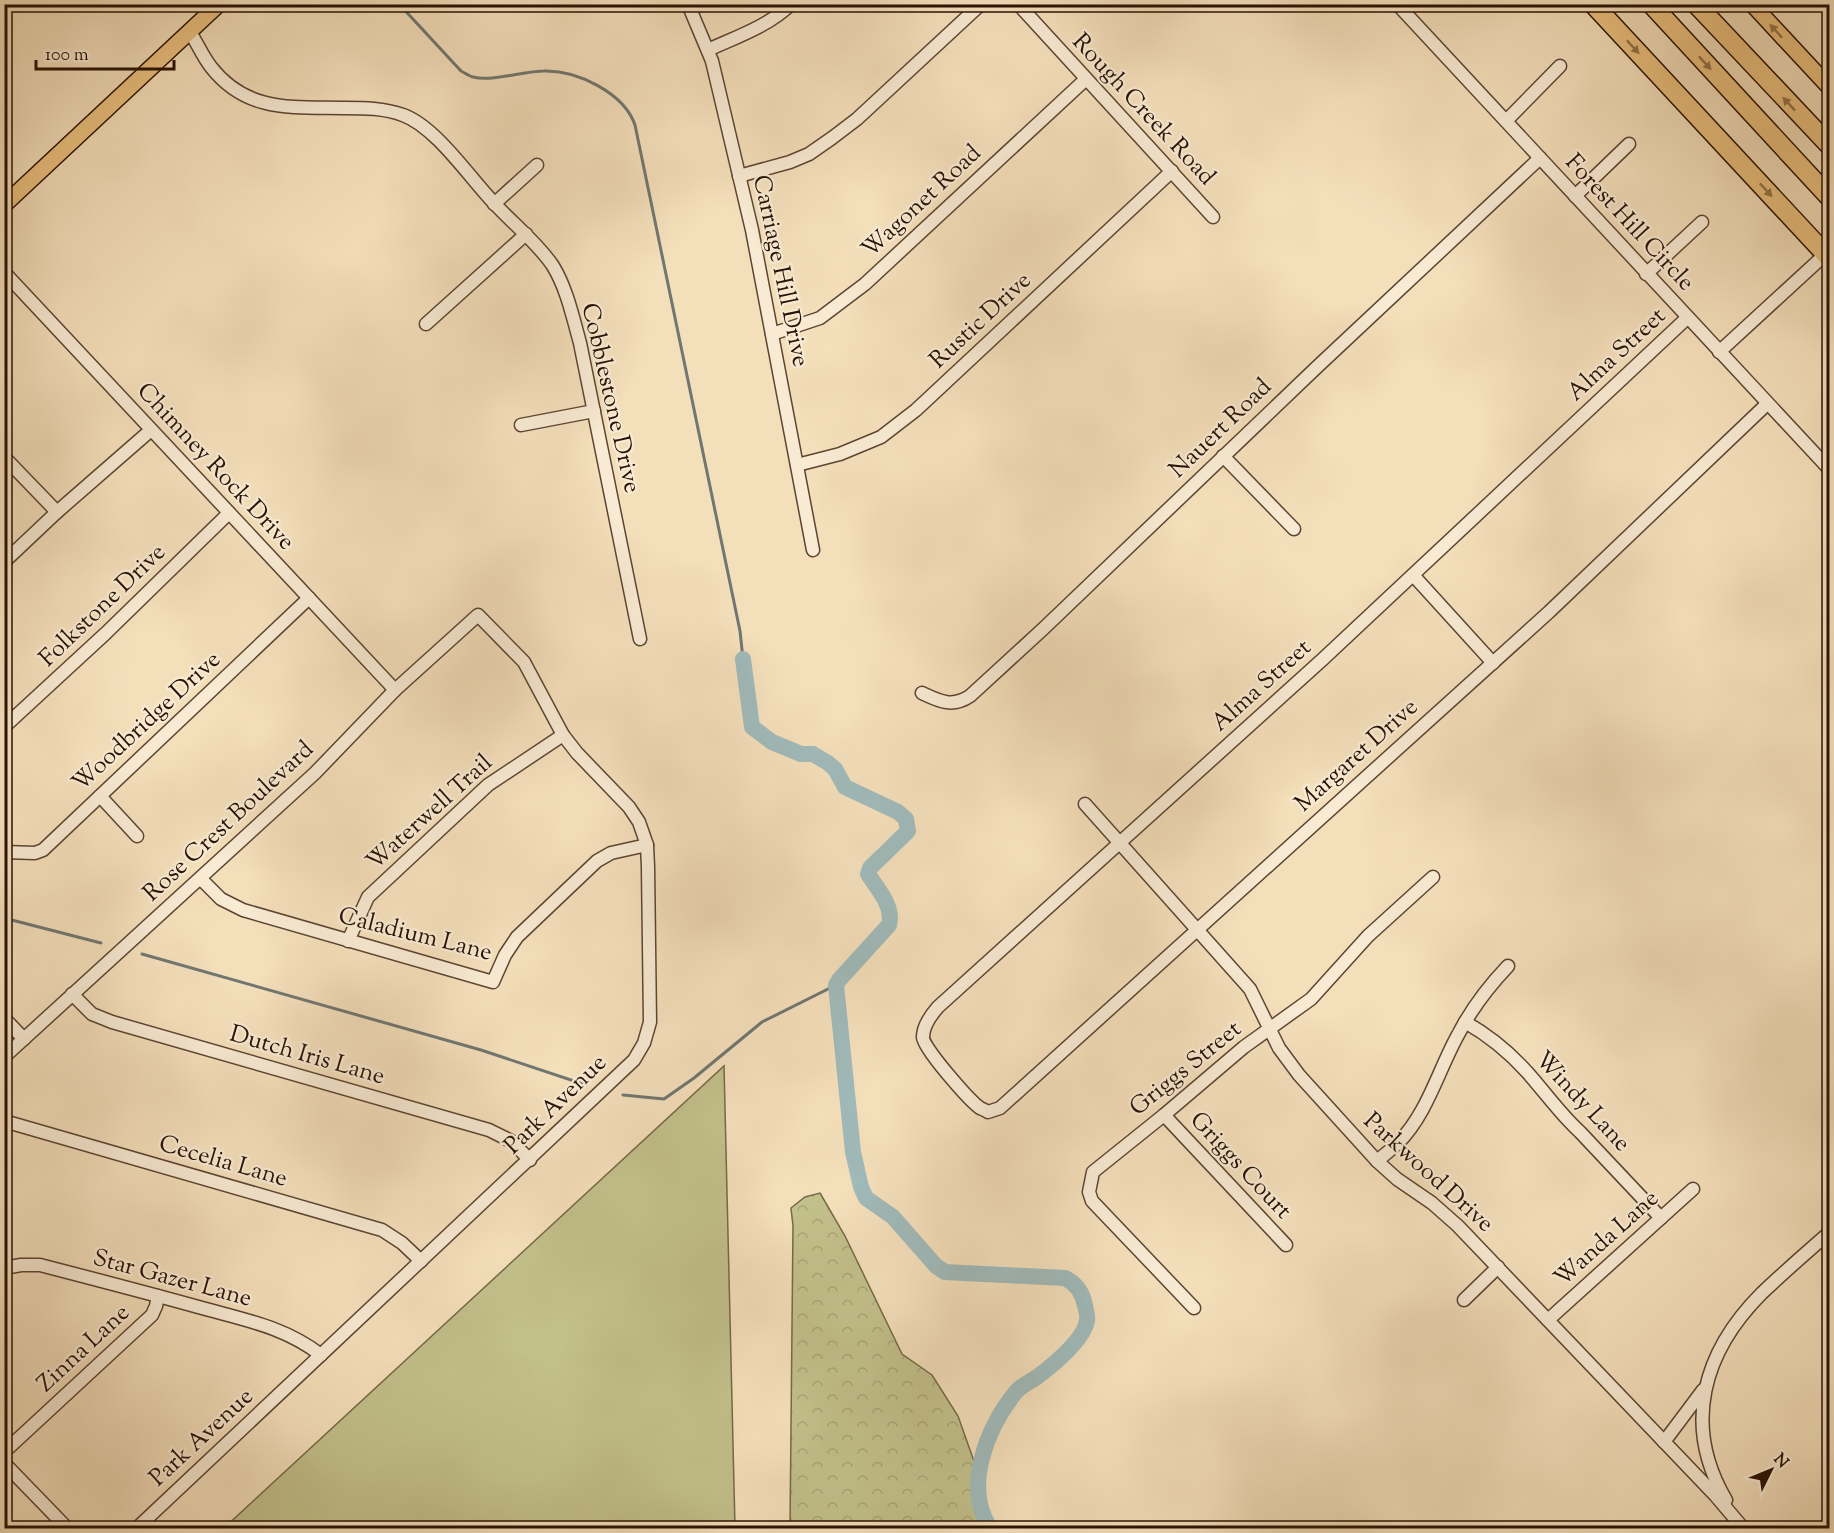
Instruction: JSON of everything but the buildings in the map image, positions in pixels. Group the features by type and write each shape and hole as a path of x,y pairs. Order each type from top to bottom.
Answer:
{"highway":[{"path":"1593,4 1828,254"},
{"path":"1651,4 1828,196"},
{"path":"1696,4 1830,146"},
{"path":"1708,4 1722,32"}],"main road":[{"path":"4,205 219,4"},
{"path":"1752,4 1830,88"}],"street":[{"name":"Carriage Hill Drive","path":"688,4 712,61 739,176 813,550"},
{"path":"708,50 760,25 783,12 791,4"},
{"path":"739,176 790,162 809,154 832,138 858,119 981,4"},
{"name":"Rough Creek Road","path":"1018,4 1213,217"},
{"name":"Forest Hill Circle","path":"1397,4 1830,470"},
{"name":"Cobblestone Drive","path":"190,32 211,67 229,84 251,99 279,107 368,108 405,116 422,127 447,149 494,204 526,234 552,266 567,298 580,343 640,639"},
{"path":"1506,121 1560,66"},
{"name":"Wagonet Road","path":"772,334 820,318 865,284 1086,79"},
{"path":"1575,196 1629,144"},
{"name":"Nauert Road","path":"922,693 950,704 963,701 970,696 1540,158"},
{"path":"494,204 537,165"},
{"name":"Rustic Drive","path":"797,465 840,454 880,437 916,410 1172,171"},
{"path":"1646,274 1702,222"},
{"path":"426,324 526,234"},
{"path":"1719,352 1828,254"},
{"name":"Chimney Rock Drive","path":"4,272 395,690"},
{"name":"Alma Street","path":"966,1095 924,1042 923,1037 930,1017 938,1007 1413,575 1687,318"},
{"name":"Margaret Drive","path":"966,1095 988,1112 1000,1108 1549,612 1767,404"},
{"path":"520,425 594,411"},
{"path":"4,562 151,430"},
{"path":"1223,456 1294,529"},
{"path":"4,457 57,512"},
{"name":"Folkstone Drive","path":"4,727 106,633 229,513"},
{"path":"1413,575 1492,663"},
{"name":"Woodbridge Drive","path":"4,852 35,853 43,850 309,598"},
{"name":"Rose Crest Boulevard","path":"4,1058 315,773 395,690 478,615"},
{"name":"Park Avenue","path":"137,1528 530,1160 634,1059 644,1043 650,1022 647,845 639,822 629,807 577,753 563,735 524,662 478,615"},
{"name":"Waterwell Trail","path":"348,941 368,897 488,786 563,735"},
{"path":"100,796 136,836"},
{"name":"Parkwood Drive","path":"1085,804 1250,989 1279,1048 1299,1075 1377,1161 1397,1179 1441,1211 1498,1267 1715,1495 1742,1527"},
{"name":"Caladium Lane","path":"201,879 221,898 243,910 493,982 505,955 517,937 597,861 611,853 647,845"},
{"name":"Griggs Street","path":"1194,1308 1092,1201 1089,1192 1093,1172 1244,1047 1311,999 1368,936 1433,877"},
{"path":"1377,1161 1399,1142 1412,1126 1465,1022 1478,1001 1508,966"},
{"name":"Dutch Iris Lane","path":"72,994 92,1014 112,1022 489,1130 511,1141 530,1160"},
{"path":"4,1018 24,1039"},
{"name":"Windy Lane","path":"1465,1022 1487,1035 1526,1071 1566,1119 1661,1218"},
{"name":"Griggs Court","path":"1164,1115 1286,1245"},
{"name":"Cecelia Lane","path":"4,1121 382,1230 402,1243 421,1261"},
{"name":"Wanda Lane","path":"1548,1320 1693,1189"},
{"path":"1742,1527 1718,1487 1707,1460 1702,1409 1710,1369 1717,1354 1761,1294 1830,1232"},
{"name":"Star Gazer Lane","path":"4,1268 21,1264 40,1265 158,1296 280,1330 304,1342 321,1355"},
{"path":"1464,1300 1498,1267"},
{"name":"Zinna Lane","path":"4,1452 152,1315 158,1296"},
{"path":"1664,1442 1705,1388"},
{"path":"4,1462 67,1528"}],"green space":[{"path":"724,1066 735,1528 224,1528"},
{"path":"820,1193 845,1236 902,1354 932,1375 958,1416 976,1467 976,1504 988,1528 790,1528 793,1226 791,1208 805,1197"}],"waterway":[{"path":"399,4 461,71 470,76 489,78 536,71 571,75 598,86 621,103 629,113 635,125 740,631 743,659"},
{"path":"743,659 752,727 772,742 801,754 813,754 835,769 845,787 898,812 906,819 908,831 870,868 868,874 887,905 889,925 836,985 853,1152 861,1187 866,1198 893,1217 936,1266 945,1272 1065,1278 1076,1286 1084,1301 1087,1318 1080,1335 1067,1352 1017,1391 995,1423 982,1458 979,1476 982,1512 990,1528"},
{"path":"4,918 101,943"},
{"path":"142,954 481,1050 586,1085"},
{"path":"623,1095 664,1099 694,1078 762,1022 836,985"}]}
